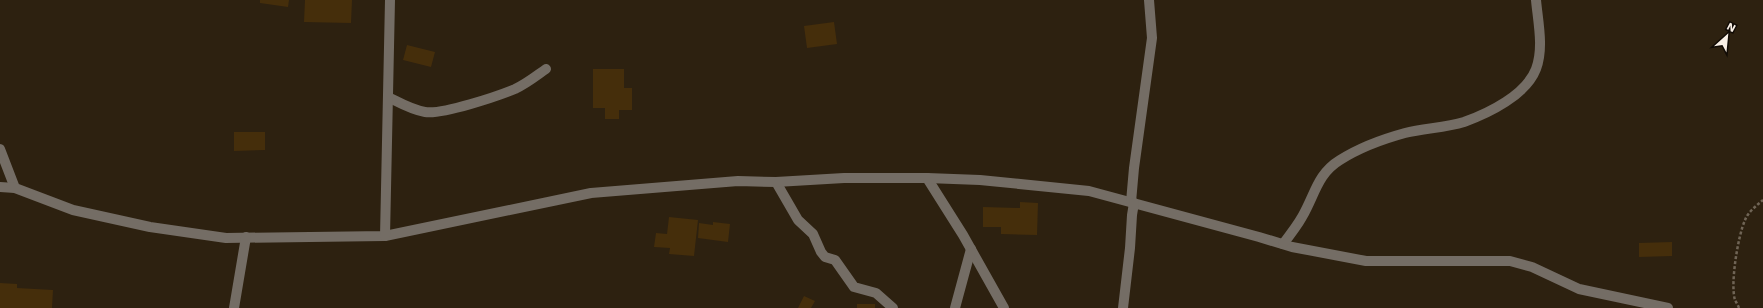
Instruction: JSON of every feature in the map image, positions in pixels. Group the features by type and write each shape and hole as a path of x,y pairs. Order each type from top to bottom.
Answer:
{"street":[{"path":"385,236 390,0"},
{"path":"1123,308 1130,248 1134,168 1152,38 1149,0"},
{"path":"1283,244 1303,216 1314,190 1326,170 1341,160 1368,146 1405,133 1464,122 1497,106 1517,94 1531,80 1536,68 1540,46 1536,0"},
{"path":"388,97 412,109 427,112 441,111 484,100 516,88 546,69"},
{"path":"0,149 15,188"},
{"path":"0,187 15,188 73,210 150,227 226,238 385,236 591,193 738,181 776,182 844,178 927,178 980,180 1089,191 1283,244 1366,261 1510,261 1532,267 1579,289 1668,308"},
{"path":"927,178 971,249 1004,308"},
{"path":"776,182 798,220 813,234 821,252 825,257 835,260 850,284 862,291 876,293 893,308"},
{"path":"234,308 246,237"},
{"path":"955,308 971,249"}],"path":[{"path":"1739,308 1735,299 1734,272 1741,237 1745,220 1753,208 1763,200"}],"building":[{"path":"260,0 289,0 288,7 260,3"},
{"path":"305,0 352,0 351,23 304,22"},
{"path":"834,22 837,44 807,48 804,26"},
{"path":"407,45 435,52 431,67 403,60"},
{"path":"593,69 624,69 624,88 632,88 632,110 619,110 619,119 605,119 605,108 593,108"},
{"path":"234,132 265,132 265,150 234,151"},
{"path":"1020,202 1038,203 1037,235 1001,234 1001,227 983,227 983,207 1020,208"},
{"path":"669,217 698,220 694,256 669,254 670,248 654,247 656,233 667,234"},
{"path":"713,222 730,224 728,242 698,238 699,223 713,225"},
{"path":"1672,242 1672,256 1639,257 1639,243"},
{"path":"0,283 17,284 17,288 53,290 52,308 0,308"},
{"path":"804,296 815,301 811,308 798,308"},
{"path":"857,304 875,304 875,308 857,308"}]}
